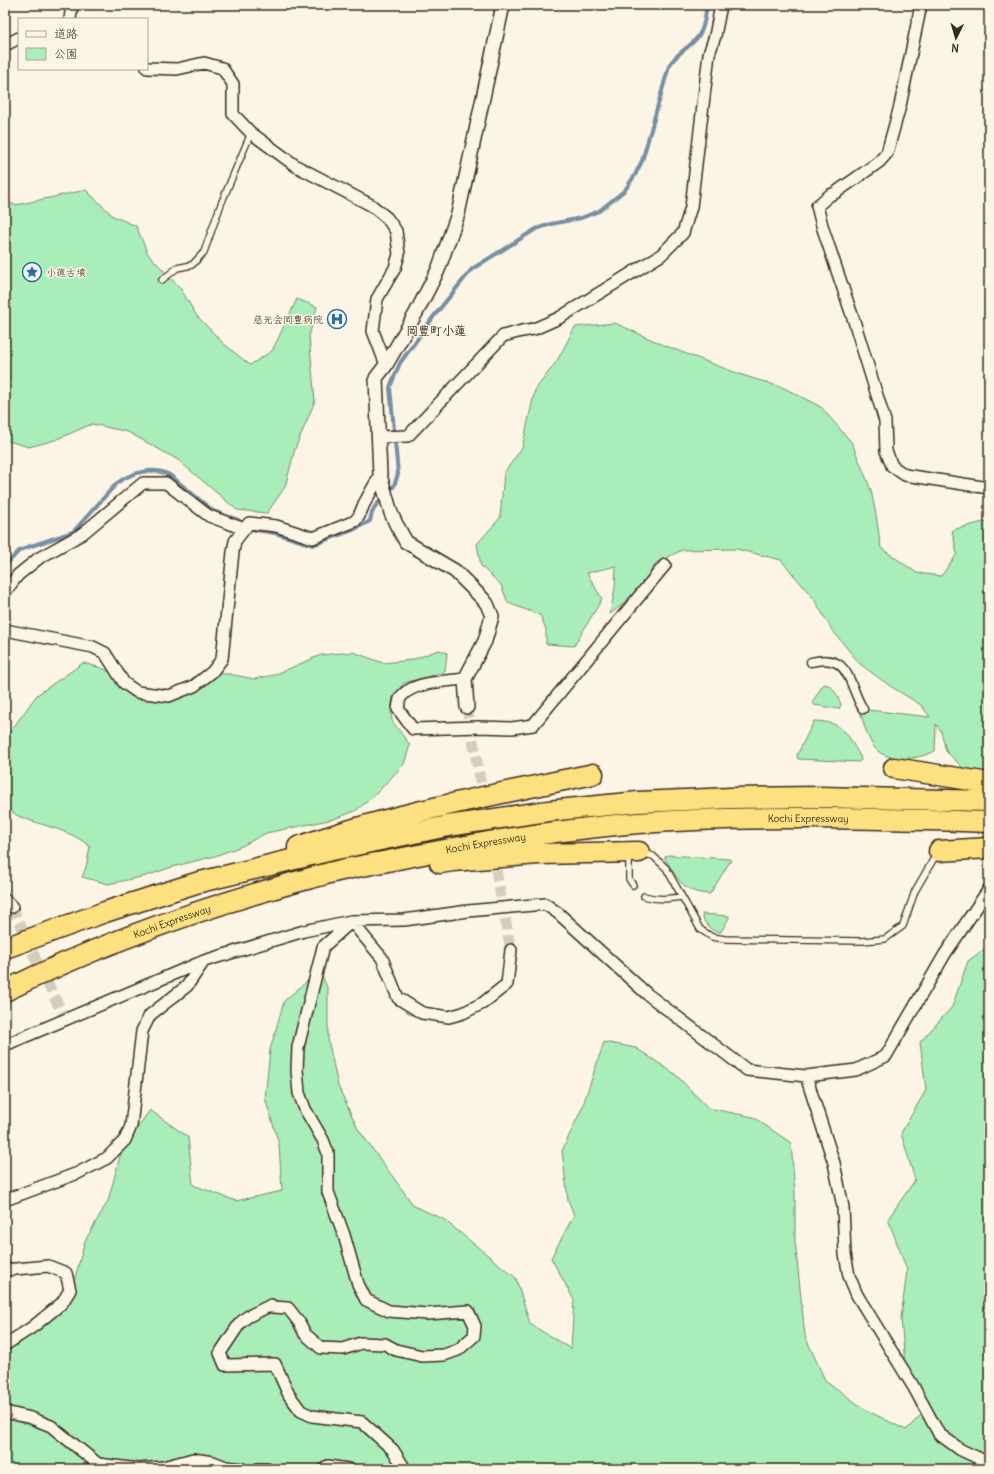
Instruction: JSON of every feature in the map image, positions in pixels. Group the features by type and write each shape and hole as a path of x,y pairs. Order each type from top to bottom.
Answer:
{"highway":[{"path":"894,768 989,783"},
{"path":"5,948 105,912 196,883 325,837 405,814 593,774"},
{"path":"196,883 332,850 448,826 548,811 638,802 731,798 820,797 989,801"},
{"name":"Kochi Expressway","path":"5,991 33,977 127,937 223,904 335,871 449,848 551,832 639,824 731,819 900,819 989,822"},
{"path":"939,851 989,848"},
{"path":"223,904 453,861 538,854 634,852"}],"street":[{"path":"70,18 72,5"},
{"path":"467,707 465,679 485,641 492,616 487,604 455,571 406,542 396,524 388,504 382,481 384,437 376,378 386,365 416,313 438,270 458,214 503,5"},
{"path":"384,437 408,436 503,336 534,329 559,318 661,255 683,233 691,207 709,54 715,36 721,5"},
{"path":"921,5 900,106 887,153 879,162 836,193 830,195 817,206 823,229 885,420 886,451 892,466 905,475 989,488"},
{"path":"5,46 10,41 18,38"},
{"path":"148,68 177,69 204,63 222,68 233,84 233,114 251,132 296,166 372,205 387,218 396,231 399,254 395,268 377,299 373,331 386,365"},
{"path":"5,592 18,575 39,558 82,534 143,483 166,483 209,516 246,526 276,526 313,538 355,521 364,504 382,481"},
{"path":"5,630 93,647 105,653 124,683 137,692 169,696 194,686 212,672 222,659 233,552 235,541 246,526"},
{"path":"465,679 411,688 401,697 398,709 413,729 479,727 512,728 533,725 665,566"},
{"path":"811,662 820,660 831,661 844,667 863,709"},
{"path":"5,1044 64,1017 204,961 304,931 351,921 404,920 468,911 545,904 564,918 647,994 747,1070 806,1076 856,1070 886,1056 945,954 989,889"},
{"path":"351,921 382,958 398,998 422,1013 449,1017 463,1013 484,1003 507,984 510,950"},
{"path":"351,921 323,948 298,1047 297,1070 300,1093 305,1109 323,1140 328,1153 328,1192 344,1235 358,1284 366,1300 389,1311 427,1314 468,1311 475,1326 474,1336 458,1350 444,1355 422,1356 396,1350 385,1344 361,1343 343,1349 321,1348 305,1334 299,1322 288,1308 272,1307 271,1305 247,1317 240,1323 220,1353 225,1365 275,1364 289,1395 301,1410 312,1416 362,1422 393,1450 405,1469"},
{"path":"5,1200 78,1173 107,1158 125,1140 132,1126 142,1031 145,1022 150,1015 187,986 204,961"},
{"path":"806,1076 834,1163 843,1207 845,1254 849,1276 857,1295 913,1386 939,1434 961,1450 989,1464"},
{"path":"5,1270 48,1266 66,1273 70,1290 62,1303 34,1326 5,1345"},
{"path":"5,1412 31,1418 51,1426 98,1464 139,1469 164,1468 193,1459 213,1462 226,1467 242,1469"},
{"path":"324,1469 328,1466 348,1469"},
{"path":"258,1469 267,1469"}],"lane":[{"path":"162,280 177,268 192,265 204,252 221,204 251,132"},
{"path":"633,885 629,879 634,852 653,856 666,868 700,929 712,937 862,941 885,939 902,926 915,891 939,851"},
{"path":"644,896 663,899 681,897"}],"green space":[{"path":"86,190 113,216 136,226 148,254 181,289 196,315 224,344 250,365 272,351 297,299 317,307 309,336 315,401 295,449 285,487 267,513 237,510 178,460 128,432 92,424 55,440 29,447 5,440 5,202 16,205"},
{"path":"615,323 666,346 705,361 742,375 784,388 821,407 852,443 871,490 881,548 917,573 941,576 957,554 952,530 987,521 989,523 989,773 965,770 946,751 941,731 936,724 935,751 920,757 901,758 884,755 877,750 868,736 859,709 930,717 921,705 890,686 860,664 832,630 814,599 781,560 736,549 682,550 656,563 635,595 610,614 615,588 616,566 587,573 602,599 574,646 546,644 546,629 540,615 508,603 501,585 481,566 477,544 500,518 504,473 522,448 535,390 557,361 575,327"},
{"path":"439,650 447,653 445,672 404,683 393,697 391,711 392,721 410,745 404,764 374,796 355,811 334,819 266,833 242,846 215,856 172,867 146,876 108,884 82,877 86,867 90,847 74,836 56,828 18,816 5,806 5,739 37,695 83,663 102,668 149,691 177,692 197,674 229,674 254,679 274,675 321,655 353,652 383,663 411,660"},
{"path":"825,684 831,687 835,692 841,705 839,709 814,705 812,703 822,686"},
{"path":"814,721 832,724 843,730 860,756 861,760 859,762 798,759 797,755"},
{"path":"668,855 731,860 710,894 694,891 683,884 665,859"},
{"path":"702,914 729,916 729,918 721,932 718,932 708,927"},
{"path":"989,946 989,1469 5,1469 5,1350 72,1289 85,1241 108,1201 122,1149 150,1110 188,1137 193,1185 236,1201 282,1191 279,1144 265,1098 270,1050 284,1001 320,970 328,990 328,1039 338,1086 358,1129 414,1206 443,1219 516,1278 530,1324 571,1349 574,1300 551,1258 574,1215 568,1200 562,1151 582,1108 604,1042 636,1048 675,1074 708,1108 753,1117 791,1143 795,1193 795,1241 805,1336 825,1380 864,1409 906,1430 927,1409 905,1365 901,1318 907,1270 888,1219 915,1180 901,1133 926,1090 920,1042 952,1007 968,961"}],"waterway":[{"path":"388,492 394,486 398,474 390,387 400,363 434,316 472,269 536,229 551,224 581,218 599,211 625,190 642,161 669,66 672,61 692,43 701,32 704,25 707,5"},
{"path":"5,566 19,551 73,532 117,483 136,473 151,471 165,473 171,476 213,511 238,520 255,530 275,533 313,545 353,530 370,521 374,508 384,497"}],"tunnel":[{"path":"467,707 488,825"},
{"path":"493,854 511,950"},
{"path":"12,907 63,1014"}],"place":[{"name":"小蓮古墳","path":"32,272"},
{"name":"慈光会岡豊病院","path":"337,319"}],"district":[{"name":"岡豊町小蓮","path":"436,330"}]}
